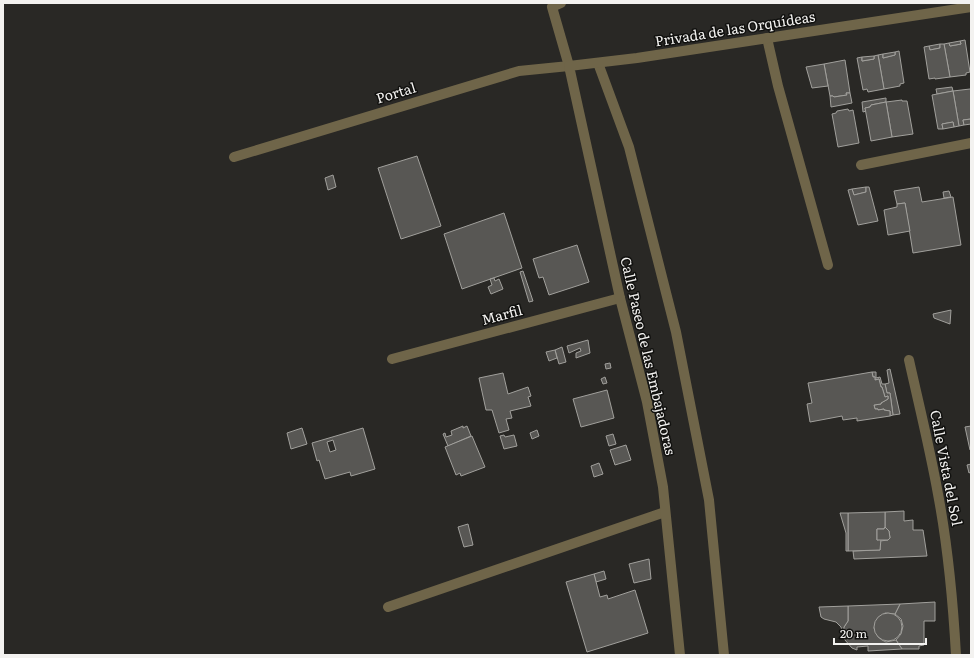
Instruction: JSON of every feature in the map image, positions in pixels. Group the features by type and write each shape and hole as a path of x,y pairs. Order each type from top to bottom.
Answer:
{"street":[{"name":"Calle Paseo de las Embajadoras","path":"561,3 552,8 569,66 620,298 647,402 663,487 680,655"},
{"name":"Privada de las Orquídeas","path":"598,63 971,7"},
{"path":"767,38 778,86 828,265"},
{"path":"569,66 598,63 629,147 676,332 709,500 724,655"},
{"name":"Portal","path":"234,157 519,71 569,66"},
{"path":"861,165 971,142"},
{"name":"Marfil","path":"392,360 620,298"},
{"name":"Calle Vista del Sol","path":"909,360 939,501 946,543 956,655"},
{"path":"388,607 665,512"}],"building":[{"path":"965,40 970,72 966,73 966,75 950,77 944,44 949,43 950,46 961,44 960,41"},
{"path":"960,41 961,44 950,46 949,43"},
{"path":"940,44 940,48 930,50 929,46"},
{"path":"940,44 944,44 950,77 929,79 924,47 929,46 930,50 940,48"},
{"path":"899,51 904,83 900,84 900,86 884,89 878,55 883,54 883,58 895,55 895,52"},
{"path":"895,52 895,55 883,58 883,54"},
{"path":"878,55 884,89 868,92 867,89 863,90 857,58 862,57 862,61 874,59 874,56"},
{"path":"874,56 874,59 862,61 862,57"},
{"path":"845,60 850,93 846,93 847,95 834,97 830,96 824,64"},
{"path":"824,64 828,86 812,88 806,67"},
{"path":"952,87 953,91 937,94 936,89"},
{"path":"970,89 971,119 963,120 964,125 959,126 953,91"},
{"path":"953,91 959,126 954,127 953,122 942,124 943,129 938,129 932,95"},
{"path":"846,93 850,93 852,103 831,107 830,96 834,97 847,95"},
{"path":"886,98 886,102 871,105 870,107 865,108 866,111 863,112 862,102"},
{"path":"902,100 907,101 913,134 892,137 886,102"},
{"path":"886,102 892,137 871,141 865,108 870,107 871,105"},
{"path":"848,109 849,111 853,110 859,143 838,147 832,114 836,113 837,111"},
{"path":"971,119 971,124 964,125 963,120"},
{"path":"953,122 954,127 943,129 942,124"},
{"path":"417,156 441,226 401,239 378,168"},
{"path":"333,175 336,187 328,190 325,178"},
{"path":"866,187 866,192 854,195 852,189"},
{"path":"866,187 869,187 878,221 858,225 848,190 852,189 854,195 866,192"},
{"path":"919,187 922,202 953,197 961,245 913,253 905,203 897,204 894,191"},
{"path":"949,191 951,197 944,198 943,192"},
{"path":"905,203 910,231 888,235 884,210 897,207 897,204"},
{"path":"504,213 522,268 462,289 444,234"},
{"path":"577,245 589,282 549,295 543,277 539,278 533,259"},
{"path":"523,271 533,301 529,302 520,272"},
{"path":"494,278 495,281 499,279 503,289 491,294 488,287 492,285 490,279"},
{"path":"951,310 950,324 934,318 933,314"},
{"path":"588,340 590,353 576,358 576,353 581,351 580,348 569,353 567,346"},
{"path":"562,347 566,362 559,364 555,350"},
{"path":"555,350 557,358 549,361 546,352"},
{"path":"610,363 611,368 606,369 605,364"},
{"path":"890,369 900,414 893,415 890,393 887,393 885,384 889,383 887,370"},
{"path":"872,372 876,372 876,378 880,377 882,384 885,384 887,393 890,393 893,415 890,416 890,411 884,409 875,409 874,405 881,404 888,399 888,396 885,397 879,379 875,380"},
{"path":"872,372 875,380 879,379 885,397 888,396 888,399 881,404 874,405 875,409 890,411 890,416 857,421 857,418 843,420 842,416 810,422 807,404 812,403 808,383"},
{"path":"503,373 508,394 528,387 531,396 528,397 531,406 510,411 512,418 506,419 509,430 499,433 492,410 486,410 479,378"},
{"path":"605,377 607,383 603,384 601,379"},
{"path":"607,390 614,418 581,427 573,399"},
{"path":"463,426 463,428 467,426 471,436 448,446 443,434 445,433 446,437 452,435 451,431"},
{"path":"971,426 971,450 970,450 965,427"},
{"path":"302,428 307,444 291,449 287,433"},
{"path":"363,428 375,469 351,476 350,472 325,479 319,460 317,461 312,443","holes":["333,440 336,450 330,452 327,442"]},
{"path":"537,430 539,436 532,439 530,433"},
{"path":"613,434 616,444 609,446 606,436"},
{"path":"504,435 505,437 514,435 517,446 504,449 500,436"},
{"path":"472,436 485,467 461,476 460,473 456,475 445,447"},
{"path":"626,445 631,460 615,465 610,450"},
{"path":"599,463 603,474 594,477 591,466"},
{"path":"971,464 971,472 969,473 967,465"},
{"path":"904,511 904,521 913,520 913,530 923,530 927,556 854,559 853,551 880,550 880,541 888,540 890,538 889,531 885,527 885,512"},
{"path":"885,512 885,527 884,529 877,529 877,540 881,539 880,550 848,551 848,513"},
{"path":"840,513 848,513 848,551 846,551 846,533"},
{"path":"468,524 473,545 464,547 458,527"},
{"path":"885,527 889,531 890,538 888,540 877,540 877,529 884,529"},
{"path":"649,559 651,579 634,583 629,564"},
{"path":"604,571 606,579 596,582 594,574"},
{"path":"594,574 600,597 607,595 608,599 635,590 648,633 587,652 566,582"},
{"path":"935,602 935,621 924,621 924,645 919,646 919,649 902,649 896,640 901,634 903,626 901,619 895,614 900,604"},
{"path":"900,604 895,614 885,613 877,619 874,628 878,637 882,640 886,642 896,640 902,649 868,651 868,646 857,647 857,650 852,648 845,640 843,631 848,621 848,606"},
{"path":"848,606 848,621 844,627 843,634 841,627 836,622 821,617 819,607"},
{"path":"888,613 894,614 898,617 901,621 901,633 898,637 894,640 888,641 882,640 878,637 875,633 874,627 875,621 878,617 882,614"}]}
